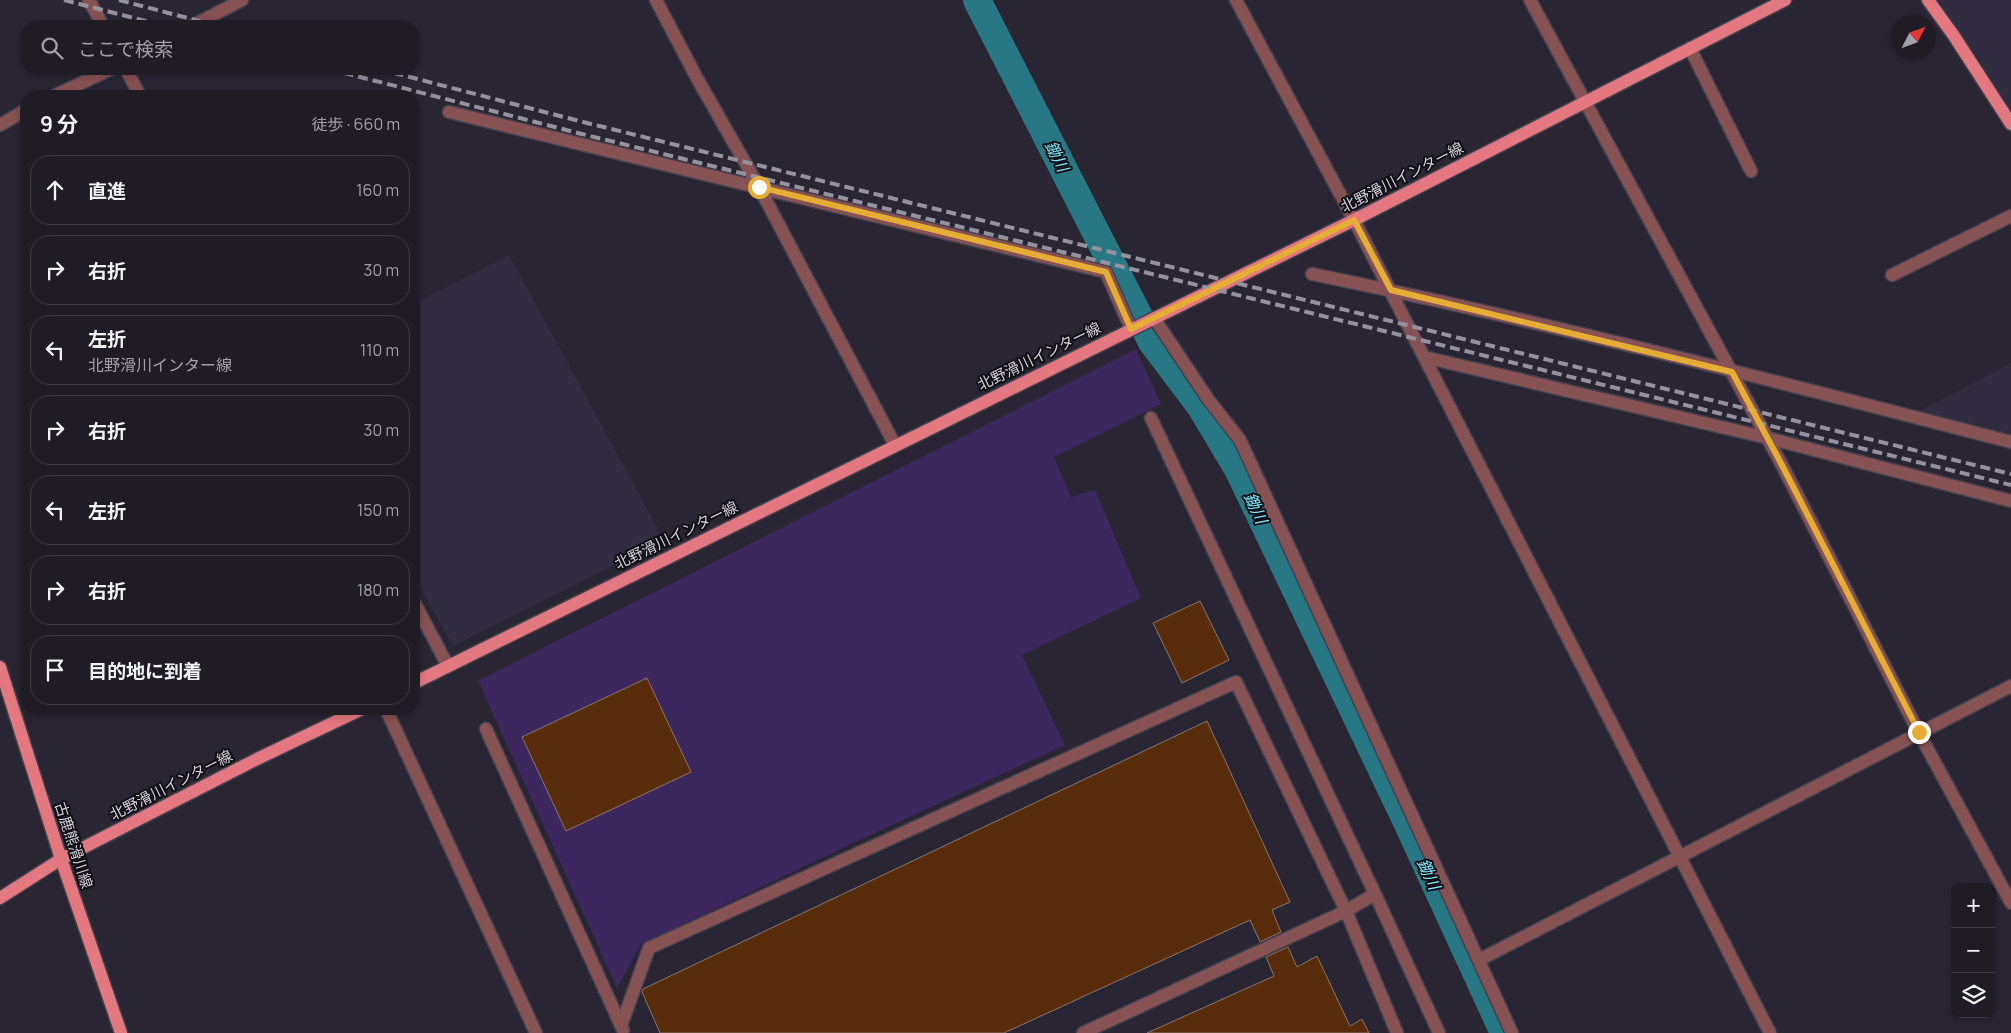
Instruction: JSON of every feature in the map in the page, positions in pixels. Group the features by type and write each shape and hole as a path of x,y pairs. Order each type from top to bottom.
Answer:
{"main road":[{"name":"北野滑川インター線","path":"420,680 1354,220 1785,0"},
{"path":"1928,0 1964,51 2011,124"},
{"name":"古鹿熊滑川線","path":"0,667 61,859 121,1033"},
{"name":"北野滑川インター線","path":"0,898 61,859 257,759 349,715"}],"street":[{"path":"89,0 100,20"},
{"path":"204,20 242,0"},
{"path":"656,0 698,80 759,187 895,445"},
{"path":"1236,0 1391,290 1770,1033"},
{"path":"1530,0 1768,438 1919,732 2010,898"},
{"path":"1690,48 1751,171"},
{"path":"67,90 98,75"},
{"path":"129,75 137,90"},
{"path":"449,112 1106,272 1131,329"},
{"path":"0,125 20,113"},
{"path":"1892,275 2011,216"},
{"path":"1312,274 1391,290 1732,372 2011,442"},
{"path":"1154,318 1208,399 1240,440 1512,1033"},
{"path":"1424,357 1768,438 2011,501"},
{"path":"1151,418 1439,1033"},
{"path":"420,613 448,666"},
{"path":"623,1030 649,948 1236,682 1346,910 1397,1033"},
{"path":"1479,960 2011,686"},
{"path":"389,715 536,1033"},
{"path":"486,729 623,1030"},
{"path":"1083,1033 1346,910 1374,894"}],"shaded area":[{"path":"1938,0 2011,0 2011,110 1973,50"},
{"path":"509,255 664,540 453,646 420,588 420,301"},
{"path":"1136,349 1161,404 1054,457 1071,497 1095,490 1141,598 1022,655 1065,745 849,845 641,945 617,988 478,681"},
{"path":"2011,363 2011,435 1918,412"}],"building":[{"path":"1200,601 1229,660 1182,683 1153,623"},
{"path":"647,678 691,772 566,831 522,737"},
{"path":"1207,721 1290,902 1272,910 1281,932 1260,942 1250,920 1004,1033 660,1033 642,992 643,989"},
{"path":"1288,947 1297,967 1317,956 1350,1026 1362,1019 1369,1033 1147,1033 1274,976 1266,957"}],"waterway":[{"name":"鋤川","path":"977,0 1152,342 1201,407 1238,469 1406,820 1504,1033"}],"railway":[{"path":"64,0 142,20"},
{"path":"119,0 195,20"},
{"path":"352,75 411,90"},
{"path":"402,75 583,122 2011,474"},
{"path":"420,92 582,134 2011,485"}],"route":[{"path":"759,187 1106,272 1131,329 1354,220 1391,290 1732,372 1919,732"}]}
